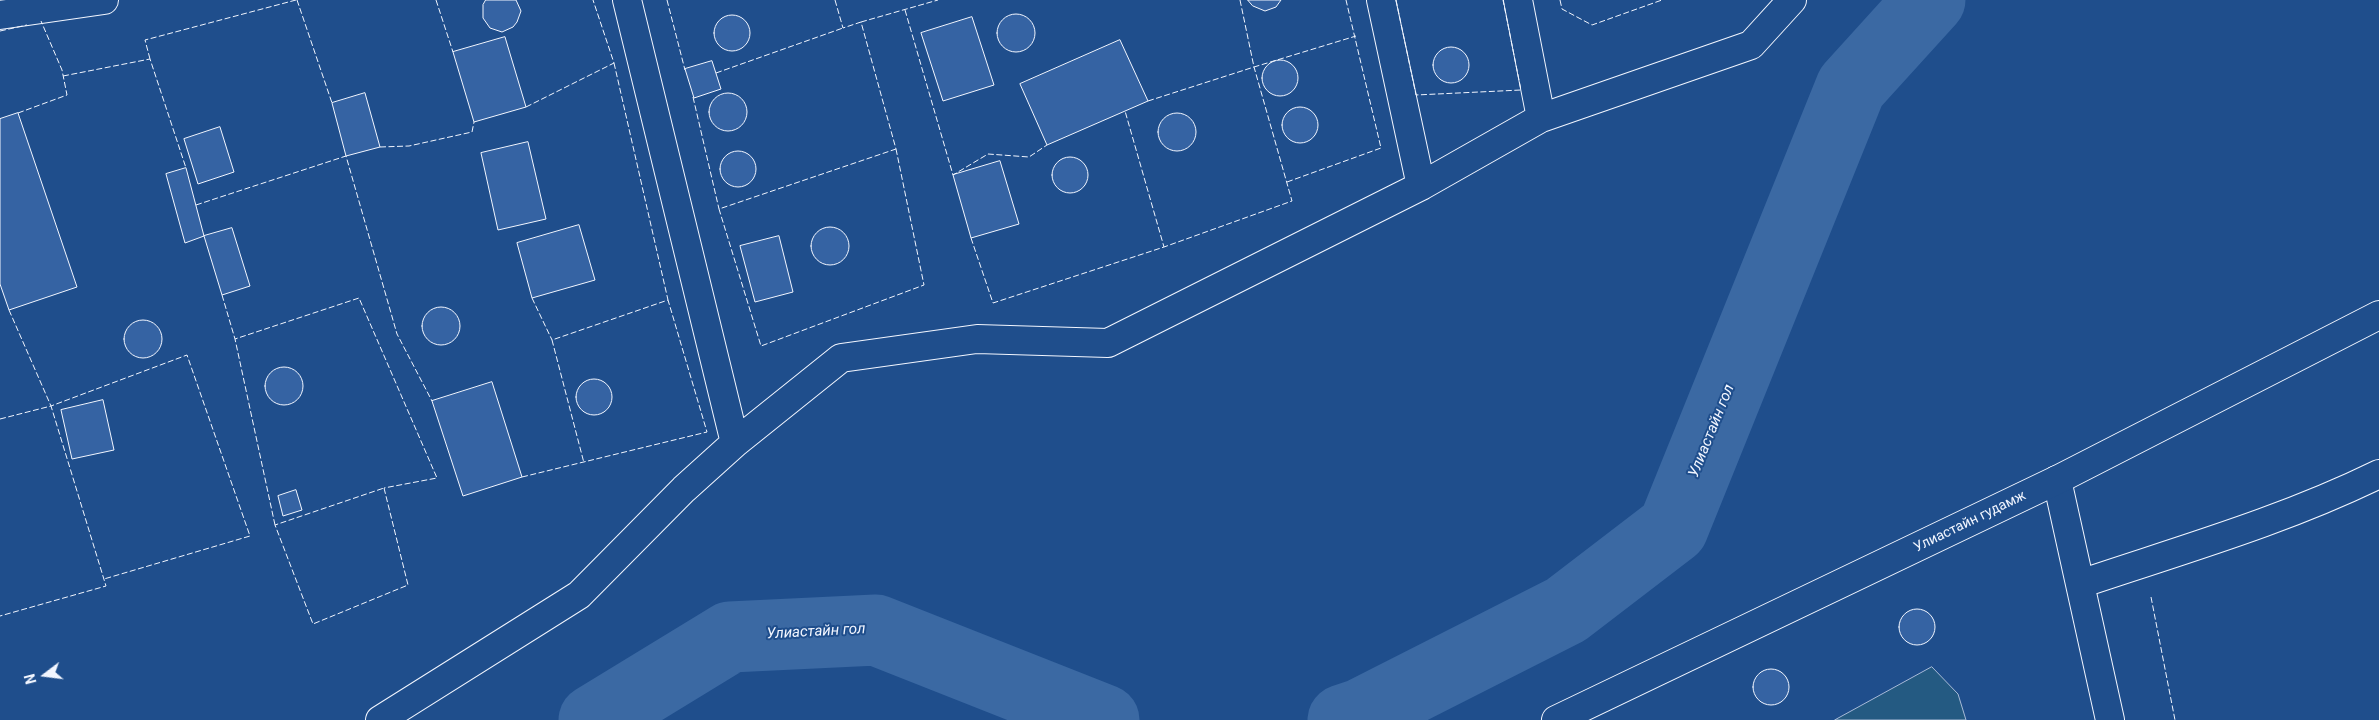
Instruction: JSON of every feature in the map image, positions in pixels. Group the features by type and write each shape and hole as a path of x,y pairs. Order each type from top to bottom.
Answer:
{"street":[{"path":"0,15 104,0"},
{"path":"628,0 735,443"},
{"path":"1382,0 1421,186"},
{"path":"1518,0 1541,118"},
{"path":"380,720 579,595 684,489 735,443 841,358 978,339 1108,344 1421,186 1541,118 1751,45 1792,0"},
{"name":"Улиастайн гудамж","path":"1556,720 2057,480 2379,315"},
{"path":"2080,584 2258,526 2329,498 2379,474"},
{"path":"2057,480 2110,720"}],"shaded area":[{"path":"1932,667 1958,694 1966,720 1835,720"}],"building":[{"path":"486,0 516,0 521,11 513,27 502,32 490,28 483,18 483,5"},
{"path":"1248,0 1281,0 1276,7 1265,11 1253,6"},
{"path":"1016,14 1030,19 1035,33 1030,47 1016,52 1002,47 997,33 1002,19"},
{"path":"732,15 739,16 745,20 749,26 749,40 745,46 739,50 732,51 725,50 719,46 715,40 714,33 715,26 719,20 725,16"},
{"path":"972,17 994,85 943,101 921,33"},
{"path":"505,37 526,107 474,122 453,52"},
{"path":"1120,40 1148,101 1047,145 1020,84"},
{"path":"1451,47 1458,48 1464,52 1468,58 1468,72 1464,78 1458,82 1451,83 1444,82 1438,78 1434,72 1433,65 1434,58 1438,52 1444,48"},
{"path":"1280,60 1287,61 1293,65 1297,71 1297,85 1293,91 1287,95 1280,96 1273,95 1267,91 1263,85 1262,78 1263,71 1267,65 1273,61"},
{"path":"712,61 721,89 694,98 685,69"},
{"path":"365,93 380,147 346,156 332,103"},
{"path":"728,93 742,98 747,112 742,126 728,131 714,126 709,112 714,98"},
{"path":"1300,107 1307,108 1313,112 1317,118 1317,132 1313,138 1307,142 1300,143 1293,142 1287,138 1283,132 1282,125 1283,118 1287,112 1293,108"},
{"path":"18,113 77,287 9,310 0,284 0,119"},
{"path":"1177,113 1191,118 1196,132 1191,146 1177,151 1163,146 1158,132 1163,118"},
{"path":"220,127 234,172 198,184 184,139"},
{"path":"528,142 546,219 498,230 481,153"},
{"path":"738,151 745,152 751,156 755,162 755,176 751,182 745,186 738,187 731,186 725,182 721,176 720,169 721,162 725,156 731,152"},
{"path":"1070,157 1077,158 1083,162 1087,168 1087,182 1083,188 1077,192 1070,193 1063,192 1057,188 1053,182 1052,175 1053,168 1057,162 1063,158"},
{"path":"1000,161 1019,224 971,238 953,175"},
{"path":"186,168 204,236 185,243 166,174"},
{"path":"579,225 595,280 532,298 517,243"},
{"path":"830,227 844,232 849,246 844,260 830,265 816,260 811,246 816,232"},
{"path":"232,228 250,286 222,295 204,236"},
{"path":"779,236 793,292 755,302 740,246"},
{"path":"441,307 455,312 460,326 455,340 441,345 427,340 422,326 427,312"},
{"path":"143,320 157,325 162,339 157,353 143,358 129,353 124,339 129,325"},
{"path":"284,367 298,372 303,386 298,400 284,405 270,400 265,386 270,372"},
{"path":"594,379 601,380 607,384 611,390 611,404 607,410 601,414 594,415 587,414 581,410 577,404 576,397 577,390 581,384 587,380"},
{"path":"492,382 522,477 463,496 432,401"},
{"path":"103,400 114,450 72,459 61,410"},
{"path":"296,490 302,510 283,516 278,496"},
{"path":"1917,609 1924,610 1930,614 1934,620 1934,634 1930,640 1924,644 1917,645 1910,644 1904,640 1900,634 1899,627 1900,620 1904,614 1910,610"},
{"path":"1771,669 1778,670 1784,674 1788,680 1788,694 1784,700 1778,704 1771,705 1764,704 1758,700 1754,694 1753,687 1754,680 1758,674 1764,670"}],"waterway":[{"name":"Улиастайн гол","path":"1343,720 1361,714 1566,610 1673,528 1851,87 1930,0"},
{"name":"Улиастайн гол","path":"594,720 730,637 876,630 1104,720"}],"fence":[{"path":"150,59 145,40 296,0"},
{"path":"297,0 332,103"},
{"path":"436,0 453,52"},
{"path":"526,107 614,63 593,0"},
{"path":"667,0 685,70"},
{"path":"835,0 843,28 861,22 896,149"},
{"path":"861,22 938,0"},
{"path":"1240,0 1254,67 1356,36"},
{"path":"1287,182 1381,148 1346,0"},
{"path":"1396,0 1416,95 1521,90 1503,0"},
{"path":"1560,0 1562,9 1592,25 1662,0"},
{"path":"905,10 953,175 988,154 1029,157 1047,145"},
{"path":"18,113 67,95 62,70 41,21"},
{"path":"0,31 27,25"},
{"path":"716,73 843,28"},
{"path":"63,76 150,59 186,168"},
{"path":"614,63 668,300"},
{"path":"1148,101 1254,67 1292,201 1164,247"},
{"path":"693,97 719,209"},
{"path":"971,238 993,303 1164,247 1125,111"},
{"path":"380,147 409,146 472,132 474,122"},
{"path":"896,149 924,285 761,346 719,209 896,149"},
{"path":"196,205 346,156 397,334 432,401"},
{"path":"222,295 235,339"},
{"path":"275,525 235,339 359,298 437,478 384,488"},
{"path":"532,298 552,340"},
{"path":"522,477 707,432 668,300 552,340 584,463"},
{"path":"9,310 51,406 187,355 250,536 104,579"},
{"path":"0,419 51,406 106,586 0,616"},
{"path":"384,488 408,585 313,624 275,525 384,488"},
{"path":"2151,597 2175,720"}]}
